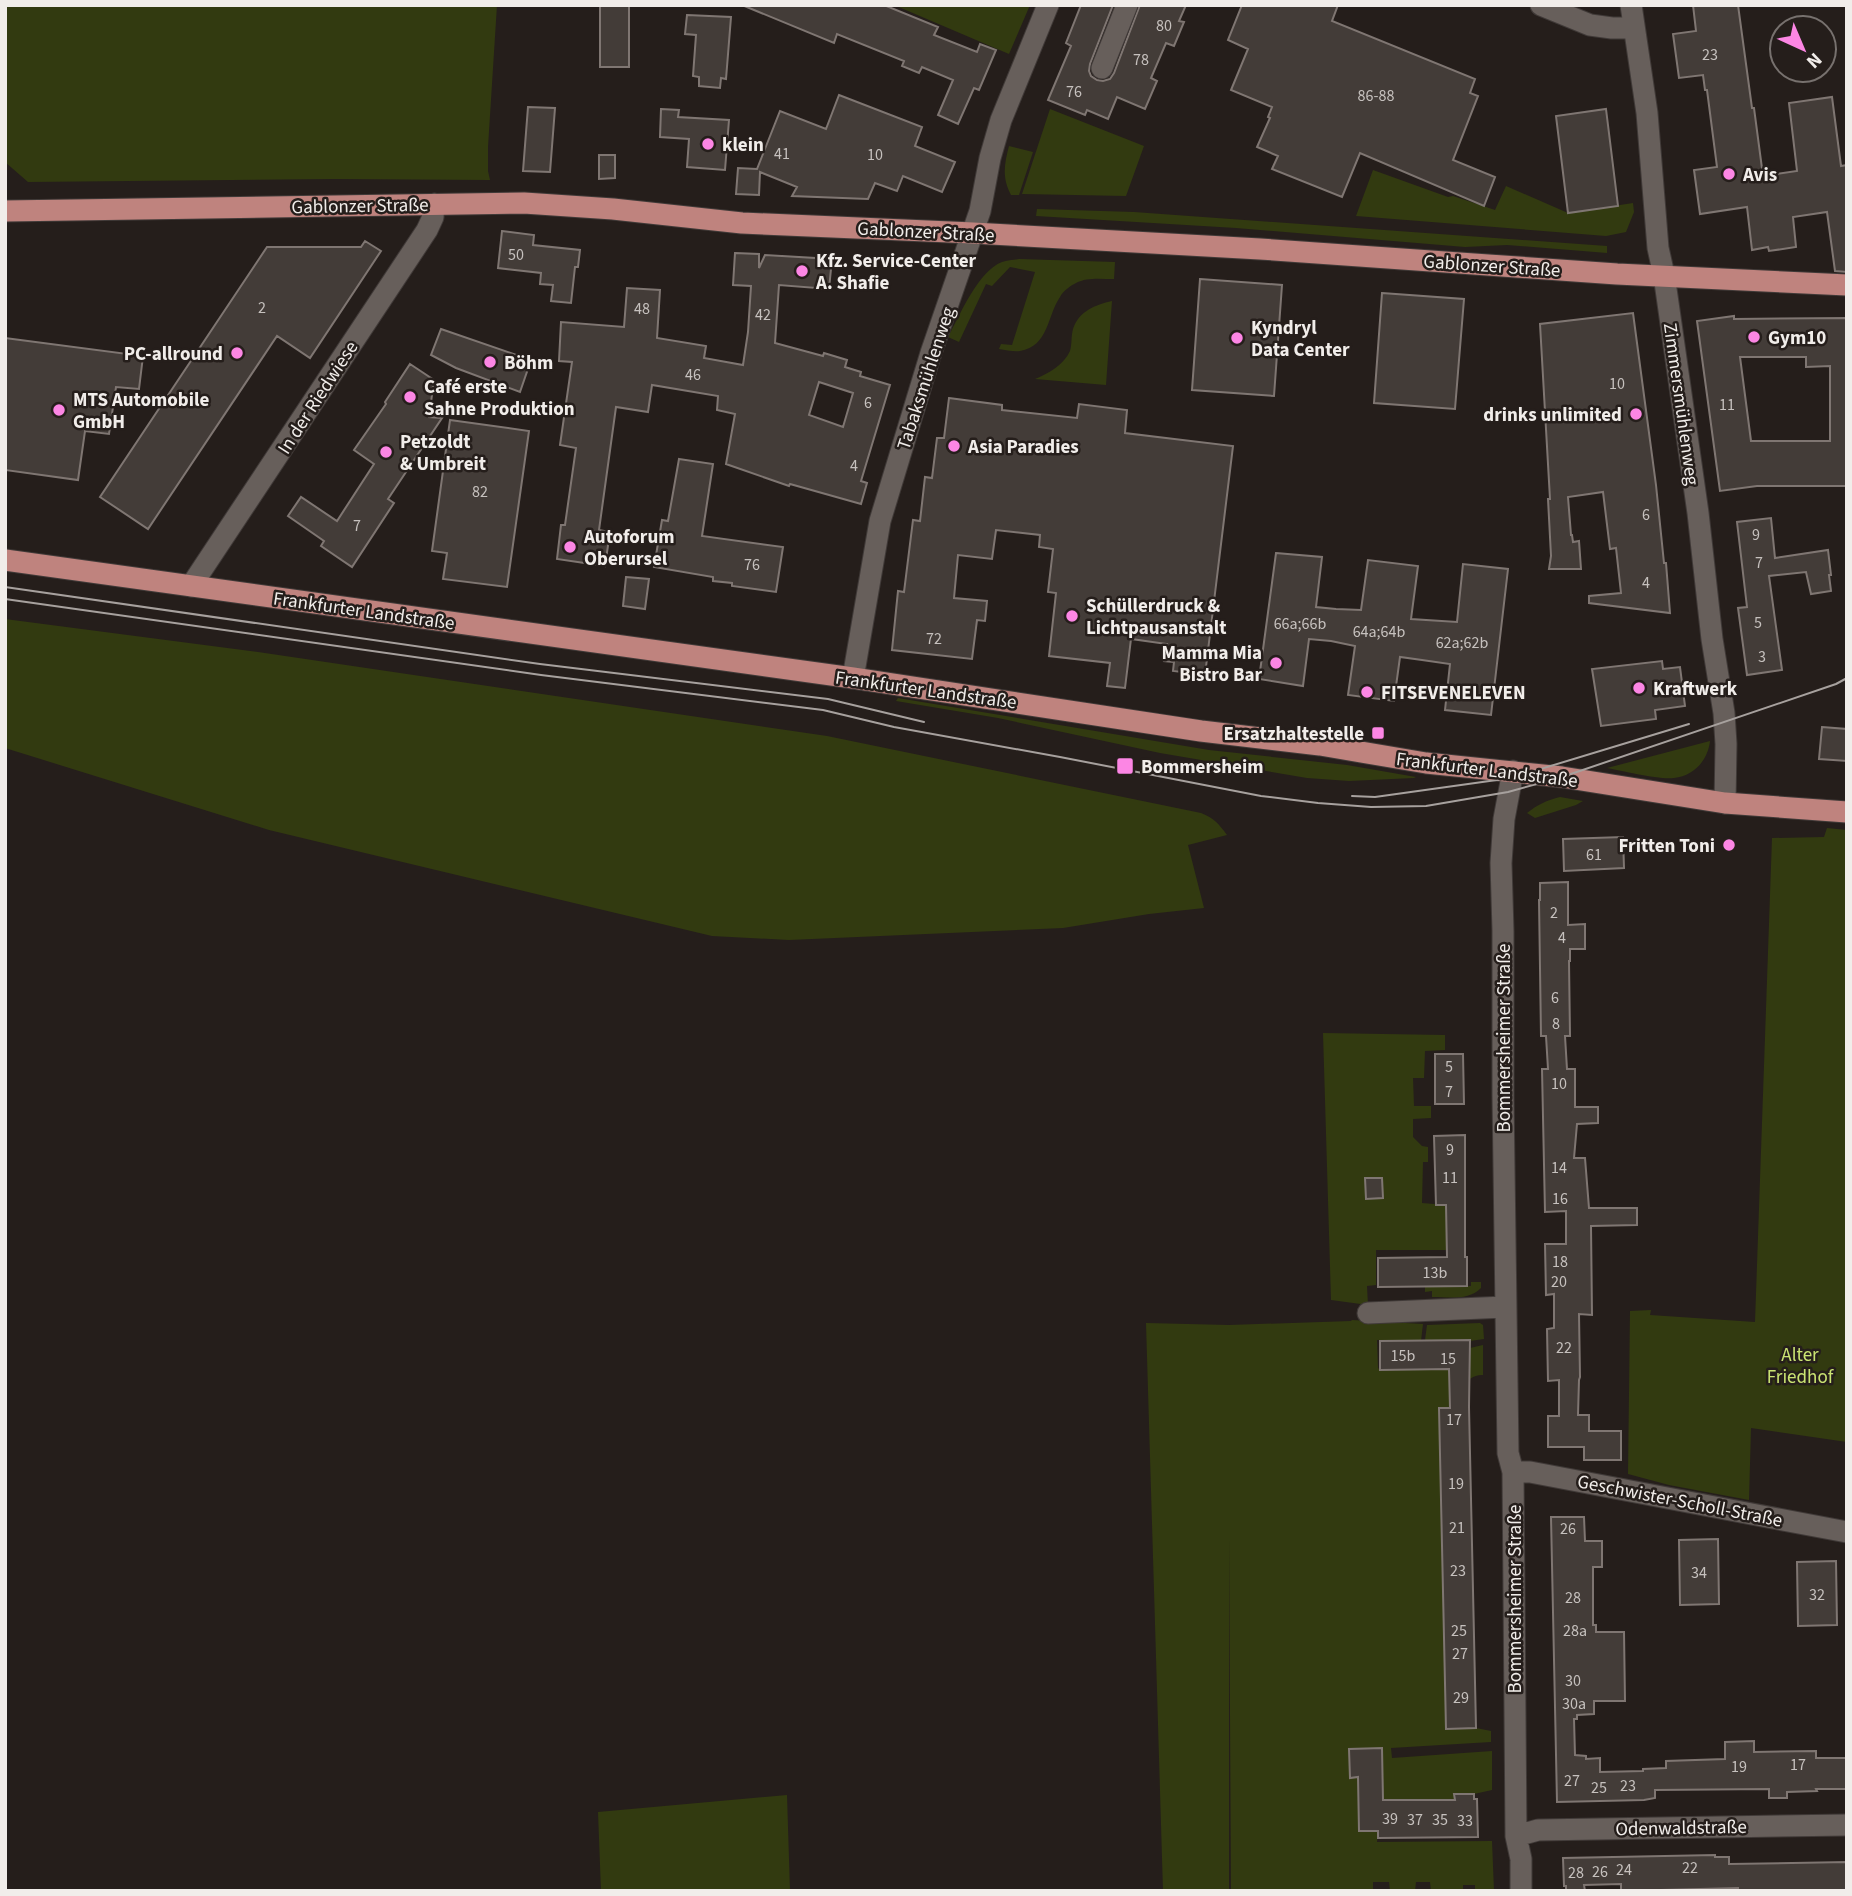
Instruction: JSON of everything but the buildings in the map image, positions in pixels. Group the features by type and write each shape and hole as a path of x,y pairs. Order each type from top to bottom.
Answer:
{"main road":[{"name":"Gablonzer Straße","path":"5,211 524,203 613,209 742,223 1260,249 1616,274 1847,285"},
{"name":"Frankfurter Landstraße","path":"5,560 853,678 1426,763 1562,777 1726,803 1847,812"}],"street":[{"name":"Tabaksmühlenweg","path":"853,678 880,522 931,353 980,211 990,158 1001,120 1048,5"},
{"path":"1102,68 1127,5"},
{"path":"1541,5 1590,25 1633,27"},
{"name":"Zimmersmühlenweg","path":"1631,5 1647,113 1658,248 1698,513 1712,639 1724,713 1727,744 1726,803"},
{"name":"In der Riedwiese","path":"191,586 427,230 435,204"},
{"name":"Bommersheimer Straße","path":"1513,771 1506,805 1501,863 1505,1307 1508,1453 1513,1472 1516,1836 1521,1859 1521,1891"},
{"path":"1368,1313 1505,1307"},
{"name":"Geschwister-Scholl-Straße","path":"1513,1472 1530,1472 1847,1532"},
{"name":"Odenwaldstraße","path":"1516,1836 1538,1829 1847,1825"}],"green space":[{"path":"5,5 497,5 488,147 490,180 28,182 5,162"},
{"path":"894,5 1030,5 1009,54"},
{"path":"1050,109 1144,146 1126,196 1022,194"},
{"path":"1009,146 1033,152 1019,195 1011,195 1006,183 1005,165"},
{"path":"1373,170 1448,197 1453,196 1495,210 1506,186 1568,213 1633,203 1634,212 1626,232 1606,236 1356,216"},
{"path":"1037,209 1134,212 1607,246 1607,253 1507,245 1465,247 1236,228 1036,216"},
{"path":"1019,259 1115,262 1114,279 1085,280 1069,287 1060,297 1037,343 1030,348 1013,351 999,349 1001,344 1012,345 1035,272 1010,267 992,286 986,284 959,342 948,337 970,295 985,274 1002,262"},
{"path":"1112,301 1106,385 1035,379 1064,361 1071,349 1073,329 1083,313"},
{"path":"5,619 258,652 827,736 1201,813 1216,822 1227,835 1188,845 1204,908 1063,928 789,940 712,936 269,830 5,748"},
{"path":"898,698 1209,750 1347,765 1416,777 1349,781 1307,778 1160,753 998,718 896,701"},
{"path":"1710,741 1699,766 1681,777 1660,778 1607,768"},
{"path":"1560,797 1583,801 1535,818 1527,813 1542,803"},
{"name":"Alter Friedhof","path":"1827,828 1847,830 1847,1442 1751,1428 1749,1500 1669,1485 1628,1474 1630,1311 1651,1310 1650,1315 1755,1322 1772,838 1824,837"},
{"path":"1323,1033 1445,1035 1445,1050 1425,1051 1424,1078 1413,1078 1414,1106 1431,1106 1431,1118 1413,1119 1413,1137 1422,1146 1428,1147 1428,1162 1423,1162 1422,1203 1446,1205 1446,1250 1376,1250 1376,1285 1367,1286 1368,1305 1331,1300"},
{"path":"1471,1282 1481,1282 1481,1288 1464,1297 1432,1297 1432,1291 1425,1292 1425,1286 1471,1286"},
{"path":"1352,1320 1423,1324 1421,1341 1377,1340 1380,1370 1469,1369 1470,1348 1483,1345 1483,1375 1467,1382 1450,1408 1439,1409 1446,1729 1476,1728 1491,1731 1491,1742 1391,1748 1392,1758 1492,1751 1492,1790 1455,1794 1455,1800 1378,1801 1359,1805 1359,1830 1378,1831 1377,1842 1492,1841 1494,1891 1475,1891 1475,1885 1463,1885 1463,1891 1431,1891 1430,1882 1416,1882 1415,1891 1390,1891 1389,1882 1373,1882 1373,1891 1231,1891 1229,1536 1229,1891 1163,1891 1146,1323 1229,1325"},
{"path":"1427,1325 1483,1325 1484,1339 1425,1340"},
{"path":"787,1795 790,1891 601,1891 598,1812"}],"tram line":[{"path":"5,587 540,664 828,699 924,722"},
{"path":"5,599 541,675 823,710 894,727 1261,796 1371,807 1426,806 1508,792 1562,777 1847,678"},
{"path":"1352,796 1375,797 1511,778 1689,724"}],"place":[{"name":"klein","path":"708,144"},
{"name":"Avis","path":"1729,174"},
{"name":"Kfz. Service-Center A. Shafie","path":"802,271"},
{"name":"Gym10","path":"1754,337"},
{"name":"Kyndryl Data Center","path":"1237,338"},
{"name":"PC-allround","path":"237,353"},
{"name":"Böhm","path":"490,362"},
{"name":"Café erste Sahne Produktion","path":"410,397"},
{"name":"MTS Automobile GmbH","path":"59,410"},
{"name":"drinks unlimited","path":"1636,414"},
{"name":"Asia Paradies","path":"954,446"},
{"name":"Petzoldt & Umbreit","path":"386,452"},
{"name":"Autoforum Oberursel","path":"570,547"},
{"name":"Schüllerdruck & Lichtpausanstalt","path":"1072,616"},
{"name":"Mamma Mia Bistro Bar","path":"1276,663"},
{"name":"Kraftwerk","path":"1639,688"},
{"name":"FITSEVENELEVEN","path":"1367,692"},
{"name":"Ersatzhaltestelle","path":"1378,733"},
{"name":"Bommersheim","path":"1125,766"},
{"name":"Fritten Toni","path":"1729,845"}]}
